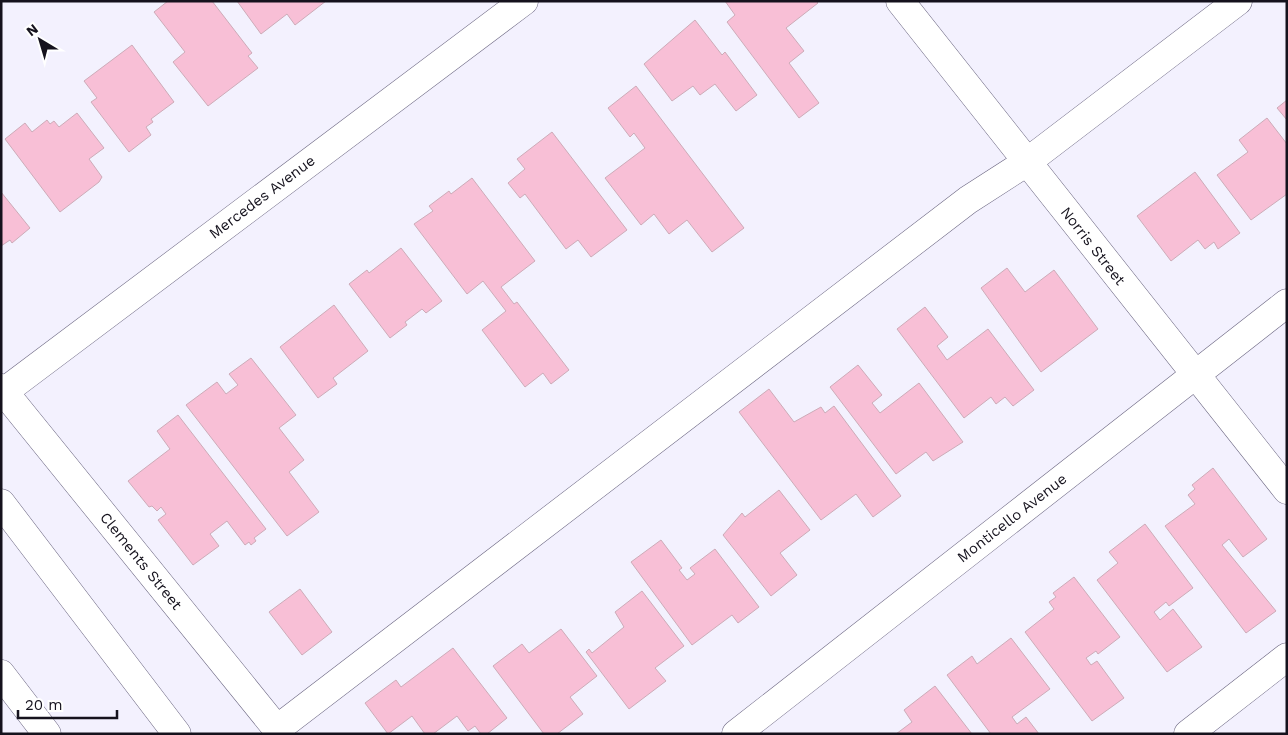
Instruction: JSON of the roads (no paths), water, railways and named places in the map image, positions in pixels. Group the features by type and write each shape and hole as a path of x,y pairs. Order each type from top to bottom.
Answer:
{"street":[{"name":"Mercedes Avenue","path":"2,391 524,1"},
{"name":"Norris Street","path":"900,1 1287,490"},
{"path":"279,731 968,200 1027,162 1238,1"},
{"name":"Monticello Avenue","path":"736,734 1287,303"},
{"name":"Clements Street","path":"2,391 279,731"},
{"path":"1,503 177,734"},
{"path":"1188,734 1287,657"},
{"path":"1,674 47,734"}]}
